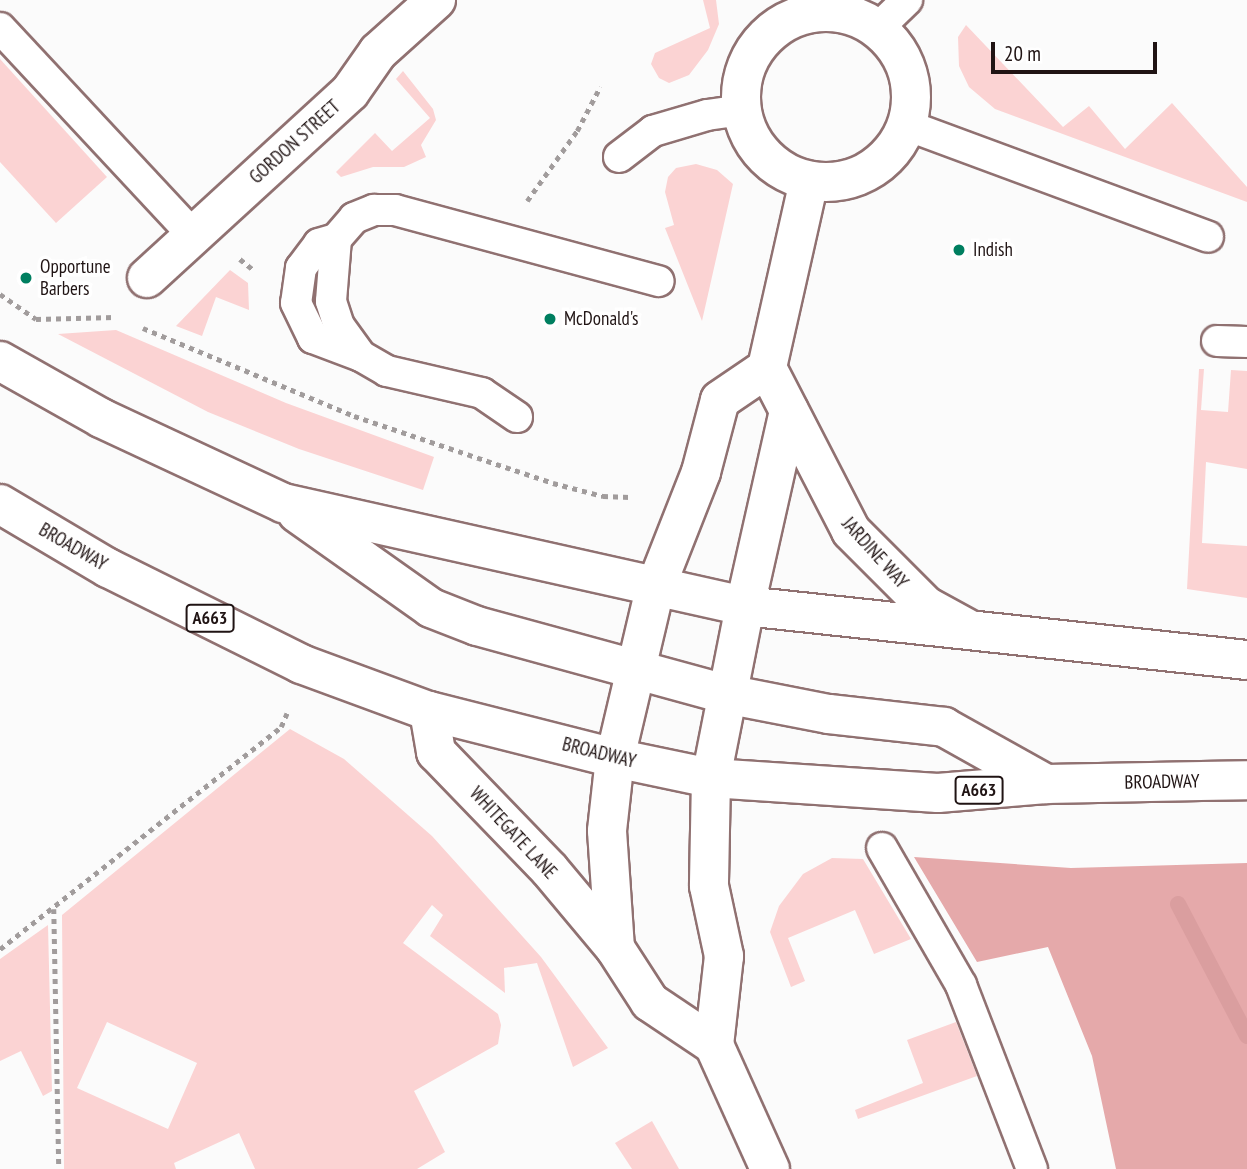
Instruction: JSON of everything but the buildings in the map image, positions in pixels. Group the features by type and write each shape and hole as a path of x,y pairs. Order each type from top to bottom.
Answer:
{"main road":[{"name":"GORDON STREET","path":"147,278 350,92 378,52 436,0"},
{"path":"817,12 859,18 877,29 894,45 911,87 906,125 900,141 873,168 851,178 810,181 782,170 762,155 741,110 747,63 772,13 817,12"},
{"path":"656,589 701,472 720,400 767,368 810,181"},
{"path":"0,361 101,418 283,503 431,608 477,626 726,694 830,713 944,727 1046,784"},
{"name":"JARDINE WAY","path":"767,368 851,531 926,606 971,631"},
{"path":"766,1168 714,1045 724,956 709,886 711,778 726,694 789,411"},
{"path":"283,503 656,589 745,606 1247,660"},
{"name":"BROADWAY","path":"0,504 108,568 301,664 429,711 615,758 711,778 938,793 1046,784 1247,780"},
{"name":"WHITEGATE LANE","path":"615,948 607,831 615,758 656,589"},
{"name":"WHITEGATE LANE","path":"429,711 436,752 541,862 615,948 650,1002 714,1045"}],"lane":[{"path":"877,29 907,0"},
{"path":"0,28 192,234"},
{"path":"619,157 653,131 706,115 741,110"},
{"path":"906,125 1208,237"},
{"path":"517,417 482,393 387,371 361,356 339,326 331,301 336,239 354,218 374,209 395,210 659,281"},
{"path":"1217,341 1247,342"},
{"path":"882,848 961,985 1032,1169"}],"path":[{"path":"522,204 531,198 577,131 600,88"},
{"path":"0,294 36,319 107,314 128,322"},
{"path":"138,326 354,416 553,484 603,496 630,498"},
{"path":"0,949 281,727 287,713"},
{"path":"54,909 59,1169"}],"shaded area":[{"path":"703,0 716,0 719,24 708,50 689,75 669,83 659,78 651,64 655,53 710,28"},
{"path":"966,25 1063,127 1089,106 1125,149 1172,103 1247,187 1247,202 995,109 969,87 959,66 958,37"},
{"path":"0,59 107,177 56,223 0,162"},
{"path":"403,71 433,109 436,120 421,145 426,157 404,167 373,167 341,177 336,172 375,133 392,151 430,118 396,79"},
{"path":"696,164 717,170 733,184 702,321 665,228 674,225 665,192 668,177 676,168"},
{"path":"230,270 248,283 249,310 216,297 202,336 176,326"},
{"path":"116,330 286,403 434,457 423,490 299,449 208,412 58,334"},
{"path":"1199,369 1204,369 1201,410 1228,412 1231,370 1247,371 1247,469 1206,462 1202,543 1247,546 1247,598 1187,589"},
{"path":"290,729 344,759 432,836 541,957 608,1048 573,1067 537,963 504,968 505,993 430,936 443,915 432,905 403,943 498,1014 501,1025 498,1044 414,1091 445,1152 417,1169 255,1169 239,1133 174,1163 176,1169 64,1169 62,915","holes":["107,1022 197,1063 168,1129 77,1088"]},
{"path":"914,857 1071,868 1247,863 1247,1169 1116,1169 1092,1056 1048,947 977,962"},
{"path":"832,858 863,859 911,939 874,954 855,910 788,938 805,981 791,987 770,932 779,906 803,874"},
{"path":"48,925 52,1091 43,1096 21,1051 0,1061 0,959"},
{"path":"956,1022 977,1076 858,1119 855,1110 923,1083 907,1040"},
{"path":"652,1121 679,1169 632,1169 615,1143"}],"waterway":[{"path":"1178,904 1247,1036"}],"place":[{"name":"Indish","path":"959,250"},
{"name":"Opportune Barbers","path":"26,278"},
{"name":"McDonald's","path":"550,319"}]}
